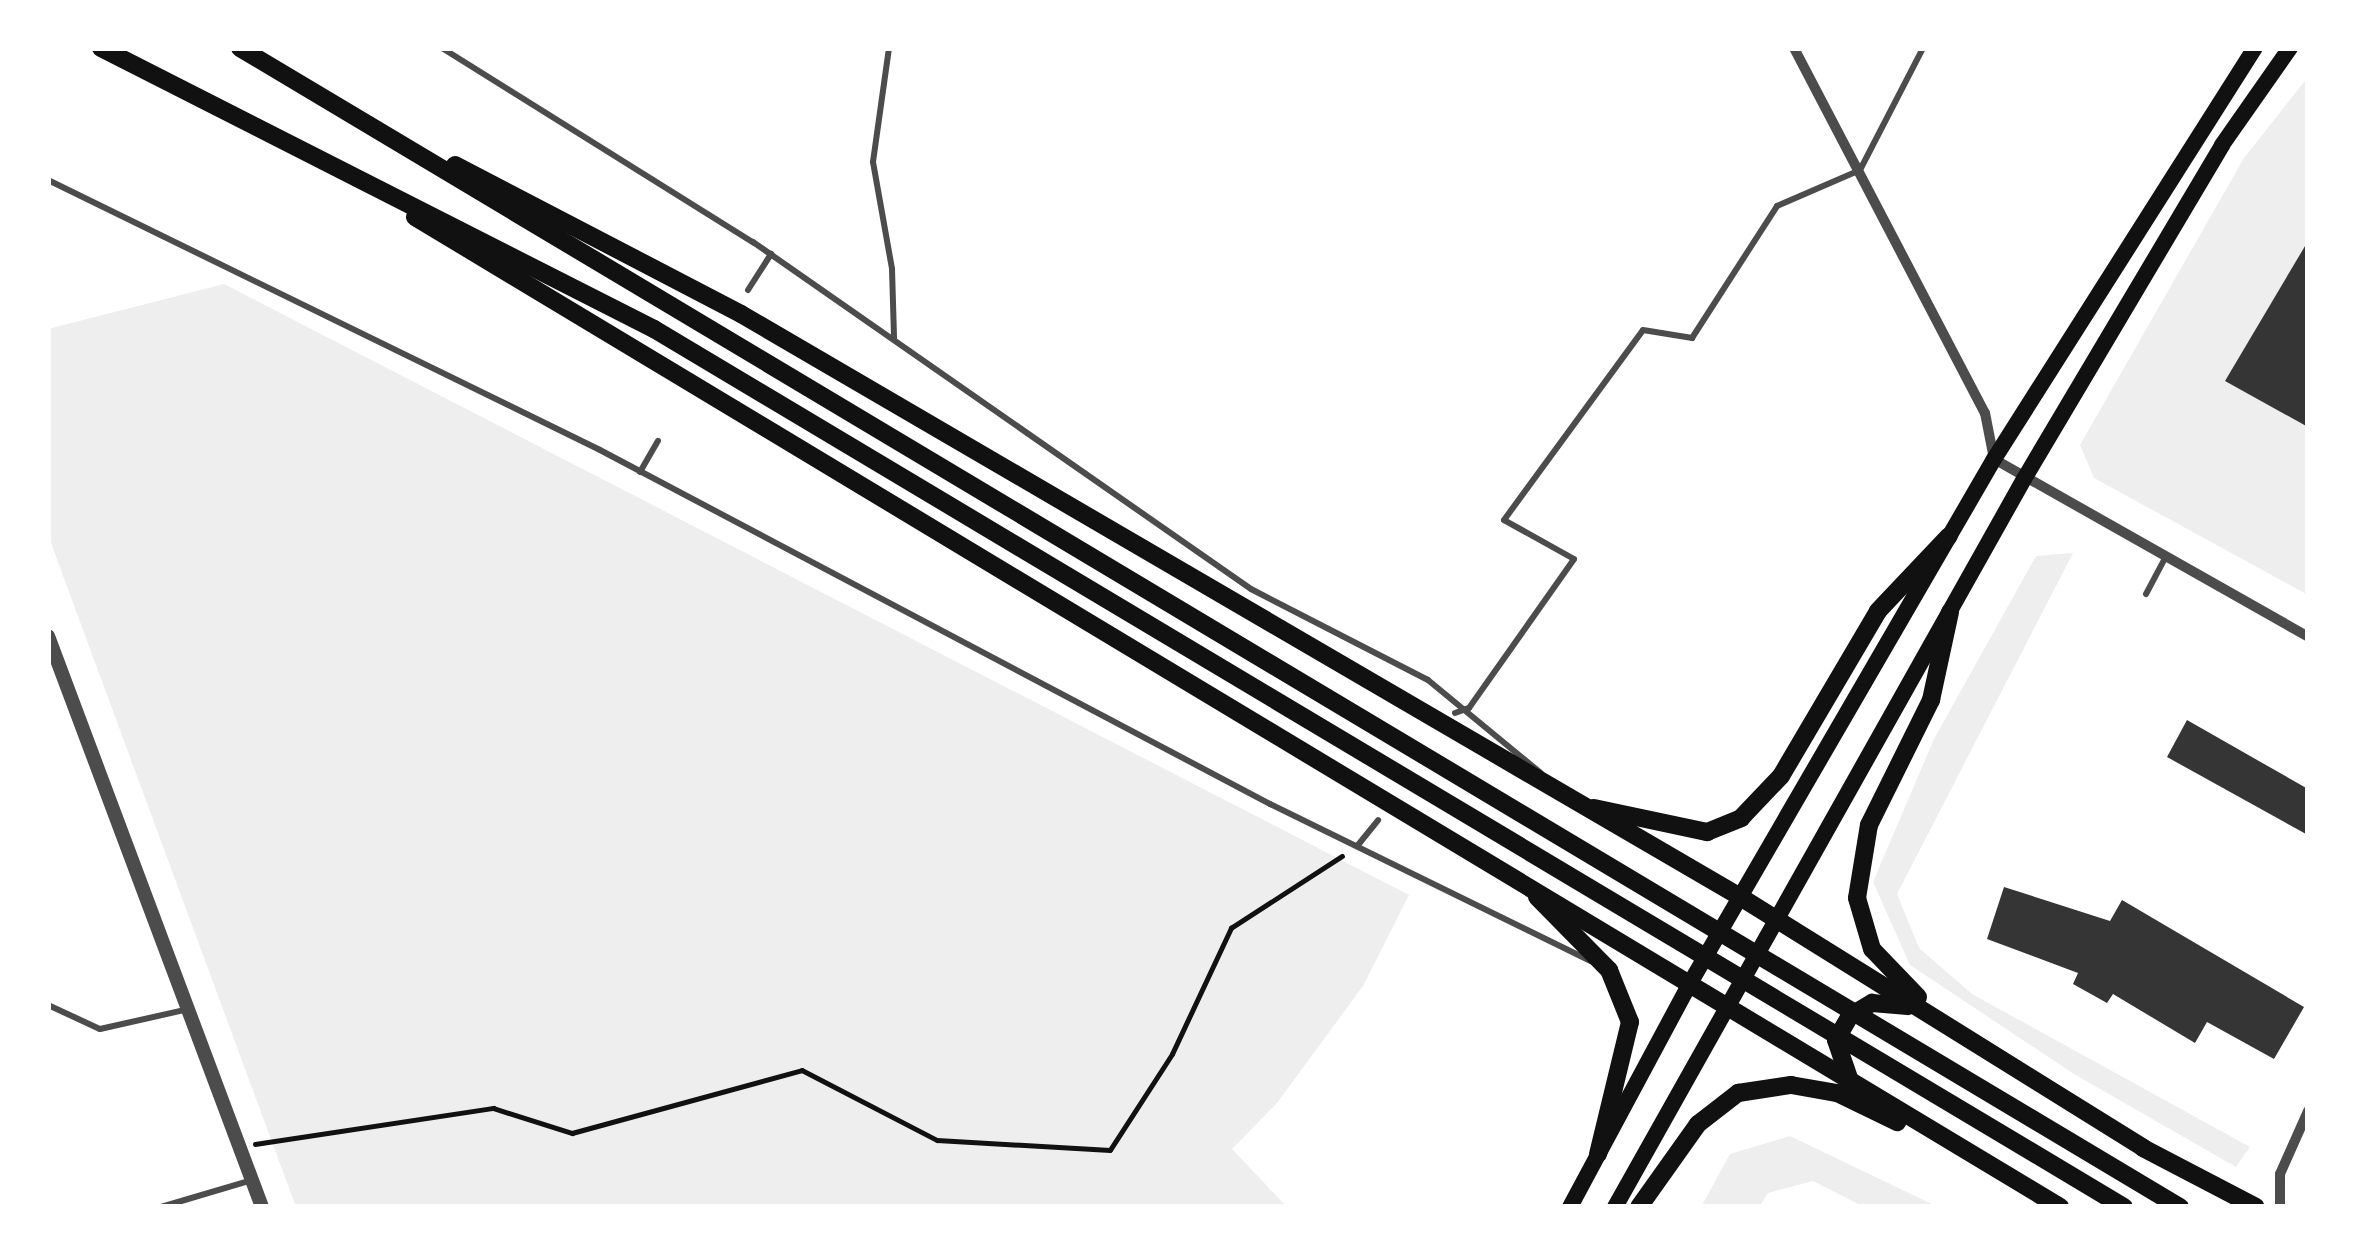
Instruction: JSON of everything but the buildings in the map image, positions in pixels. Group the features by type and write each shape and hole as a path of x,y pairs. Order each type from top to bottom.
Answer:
{"highway":[{"path":"240,48 2180,1207"},
{"path":"103,49 339,171 504,247 654,329 2124,1207"},
{"path":"370,125 534,201 741,314 1562,799 1742,898 2007,1066 2256,1207"},
{"path":"339,171 2060,1207"},
{"path":"1562,799 1664,828 1707,832 1741,818 1780,776 1878,611 1949,536"},
{"path":"1951,612 1931,700 1869,825 1857,898 1872,949 1906,988 2007,1066"},
{"path":"1517,876 1609,970 1630,1022 1598,1154"},
{"path":"1852,1082 1836,1040 1850,1016 1872,1003 1913,1006"},
{"path":"1639,1207 1699,1124 1725,1103 1738,1093 1791,1085 1837,1093 2014,1179"}],"main road":[{"path":"1570,1207 1689,986 1994,459 2255,48"},
{"path":"1615,1207 1771,916 2024,479 2222,145 2290,48"}],"street":[{"path":"1794,48 1985,413 1994,459 2308,637"},
{"path":"48,636 262,1207"},
{"path":"2280,1207 2280,1174 2308,1111"}],"lane":[{"path":"442,48 771,254 1251,589 1469,708 1562,799"},
{"path":"889,48 873,162 892,269 894,338"},
{"path":"1455,713 1469,708 1574,560 1504,520 1643,329 1692,338 1777,206 1860,170 1923,48"},
{"path":"48,180 640,472 1357,847 1609,970"},
{"path":"748,290 771,254"},
{"path":"640,472 658,441"},
{"path":"2146,594 2164,559"},
{"path":"1357,847 1378,820"},
{"path":"48,1005 100,1029 188,1009"},
{"path":"161,1207 252,1180"}],"path":[{"path":"240,1147 493,1108 572,1133 802,1070 937,1140 1110,1150 1172,1054 1231,928 1357,847"}],"shaded area":[{"path":"2308,77 2308,595 2094,478 2080,445 2244,158"},
{"path":"224,284 1409,895 1363,986 1277,1103 1232,1149 1287,1207 296,1207 48,535 48,329"},
{"path":"2073,553 1897,894 1919,948 1972,994 2250,1147 2236,1167 2074,1074 1910,965 1873,882 1934,739 2036,556"},
{"path":"1790,1136 1938,1207 1864,1207 1813,1181 1768,1193 1759,1207 1701,1207 1730,1154"}]}
